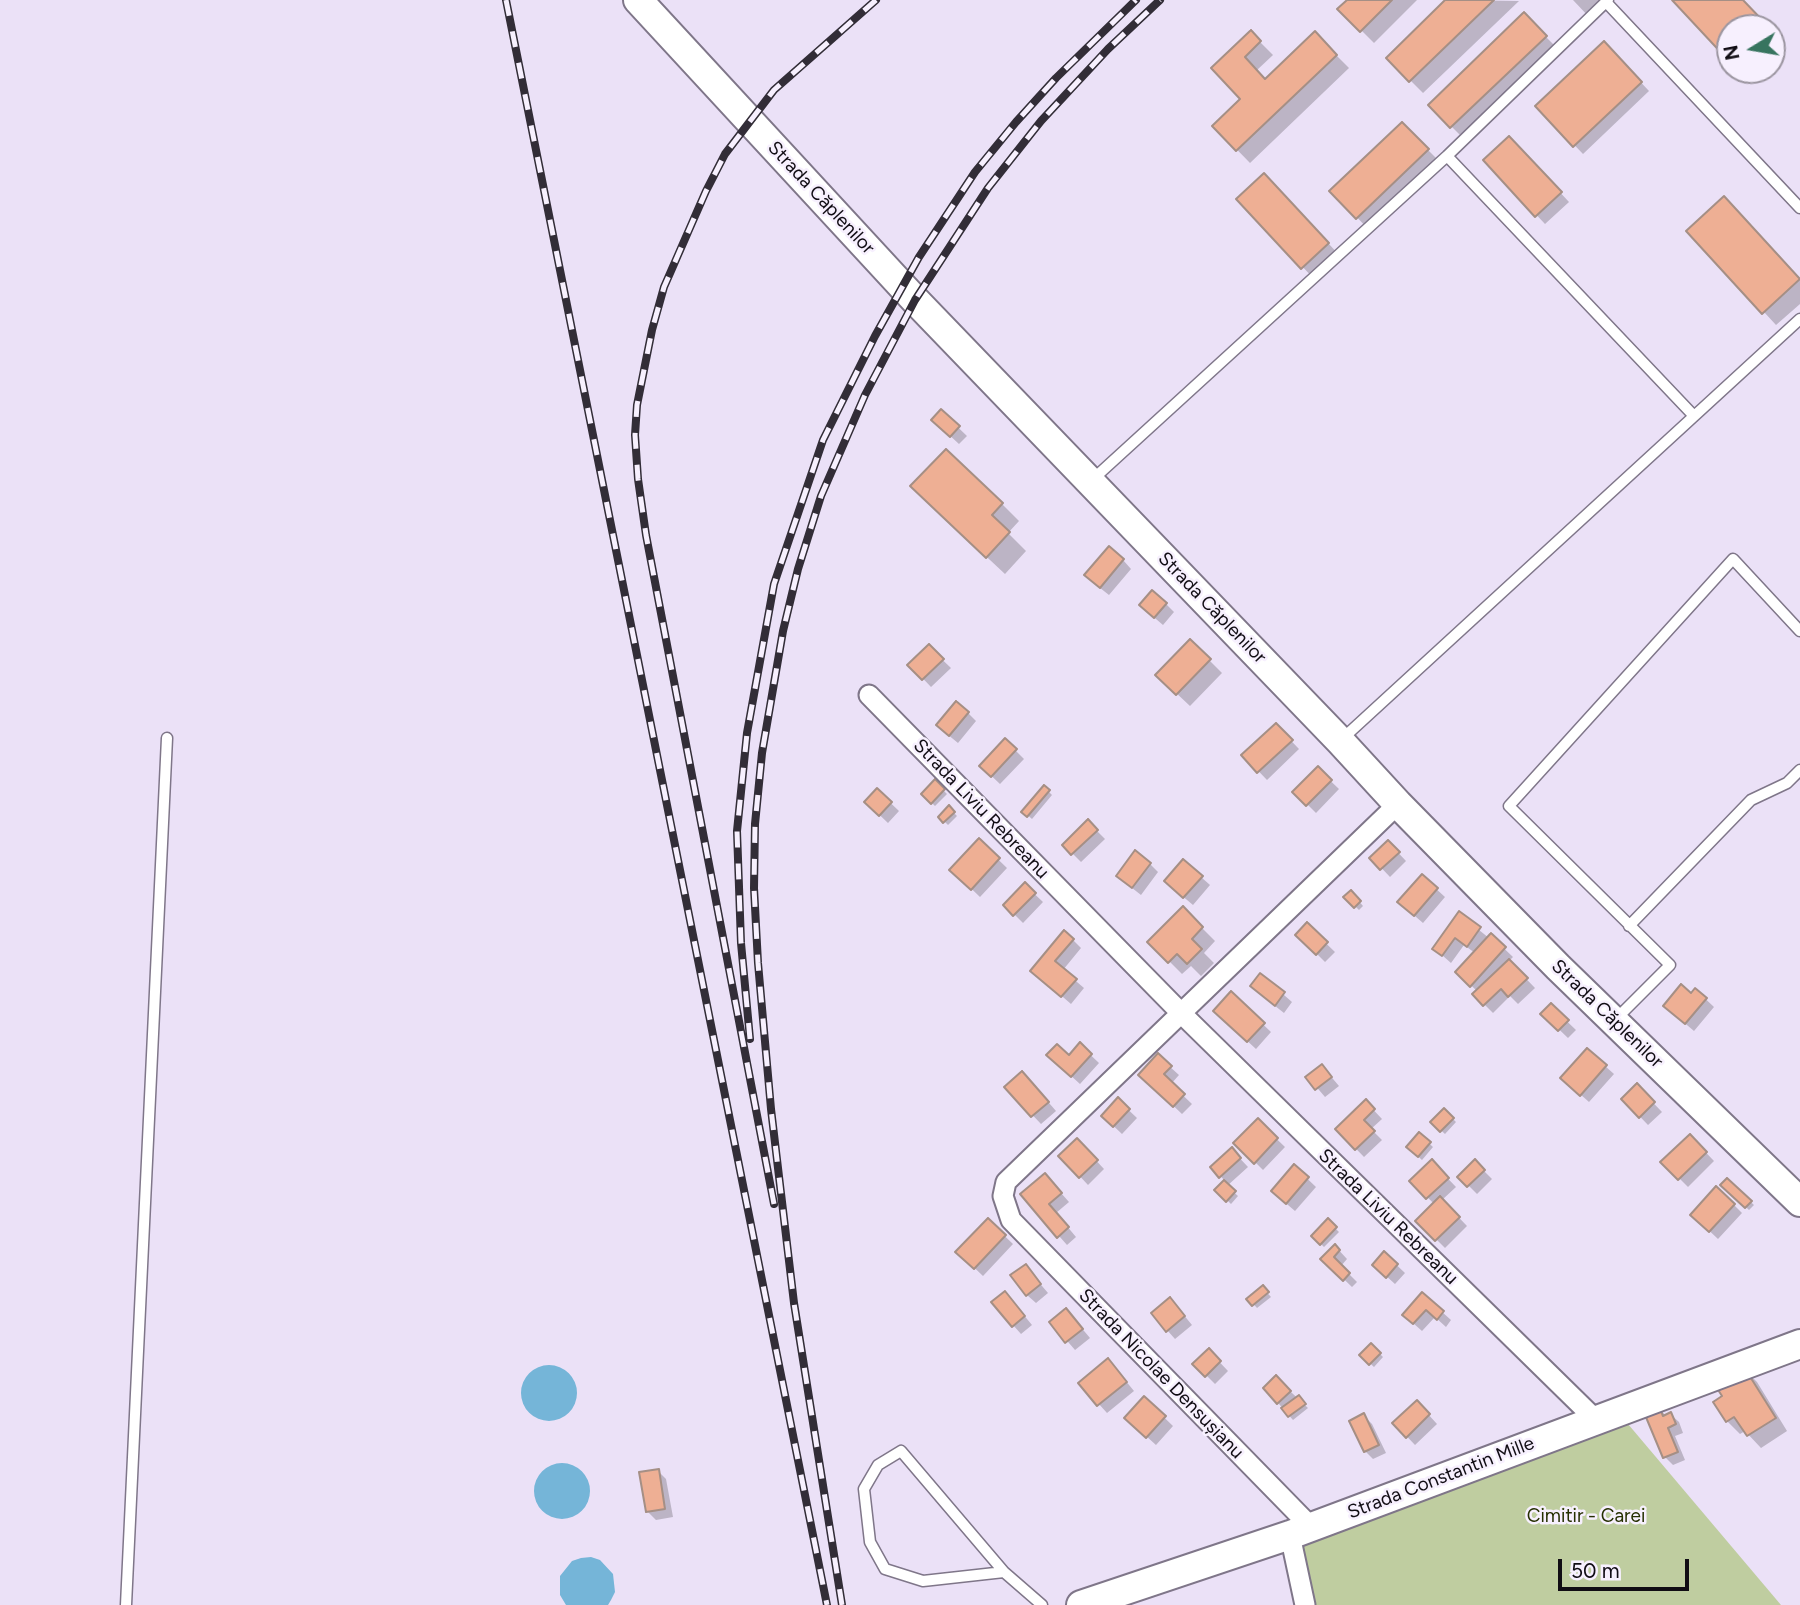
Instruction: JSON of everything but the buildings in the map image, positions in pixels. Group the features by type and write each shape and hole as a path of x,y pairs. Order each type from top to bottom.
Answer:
{"street":[{"name":"Strada Căplenilor","path":"638,0 915,300 1340,740 1398,804 1614,1021 1800,1202"},
{"name":"Strada Liviu Rebreanu","path":"869,695 1182,1014 1595,1419"},
{"path":"1182,1014 1398,804"},
{"name":"Strada Nicolae Densușianu","path":"1182,1014 1006,1182 1003,1196 1011,1220 1301,1531"},
{"name":"Strada Constantin Mille","path":"1081,1605 1301,1531 1800,1344"},
{"path":"1301,1531 1305,1605"}],"lane":[{"path":"1091,482 1447,156 1607,1 1800,208"},
{"path":"1447,156 1694,416"},
{"path":"1340,740 1800,319"},
{"path":"1614,1021 1670,965 1509,806 1732,559 1800,631"},
{"path":"125,1605 167,738"},
{"path":"1629,926 1751,800 1787,783 1800,769"},
{"path":"1004,1572 923,1581 885,1569 870,1542 864,1489 878,1465 901,1451 1004,1572 1042,1605"}],"green space":[{"name":"Cimitir - Carei","path":"1617,1411 1781,1605 1314,1605 1294,1527"}],"water":[{"path":"543,1365 555,1365 565,1369 573,1377 577,1393 573,1409 565,1417 555,1421 543,1421 533,1417 525,1409 521,1399 521,1387 525,1377 533,1369"},
{"path":"556,1463 568,1463 578,1467 586,1475 590,1491 586,1507 578,1515 568,1519 556,1519 546,1515 538,1507 534,1497 534,1485 538,1475 546,1467"},
{"path":"591,1557 600,1560 613,1574 615,1592 611,1600 608,1605 566,1605 560,1595 560,1576 572,1561"}],"railway":[{"path":"506,0 827,1605"},
{"path":"774,1204 646,535 638,479 635,435 637,405 652,330 664,287 725,154 774,90 876,0"},
{"path":"750,1039 741,943 737,831 747,733 774,584 823,440 875,336 919,257 975,172 1056,78 1136,0"},
{"path":"842,1605 794,1303 771,1109 758,963 754,888 755,824 762,753 783,631 798,569 821,496 865,395 915,300 988,188 1041,121 1108,49 1160,0"}]}
